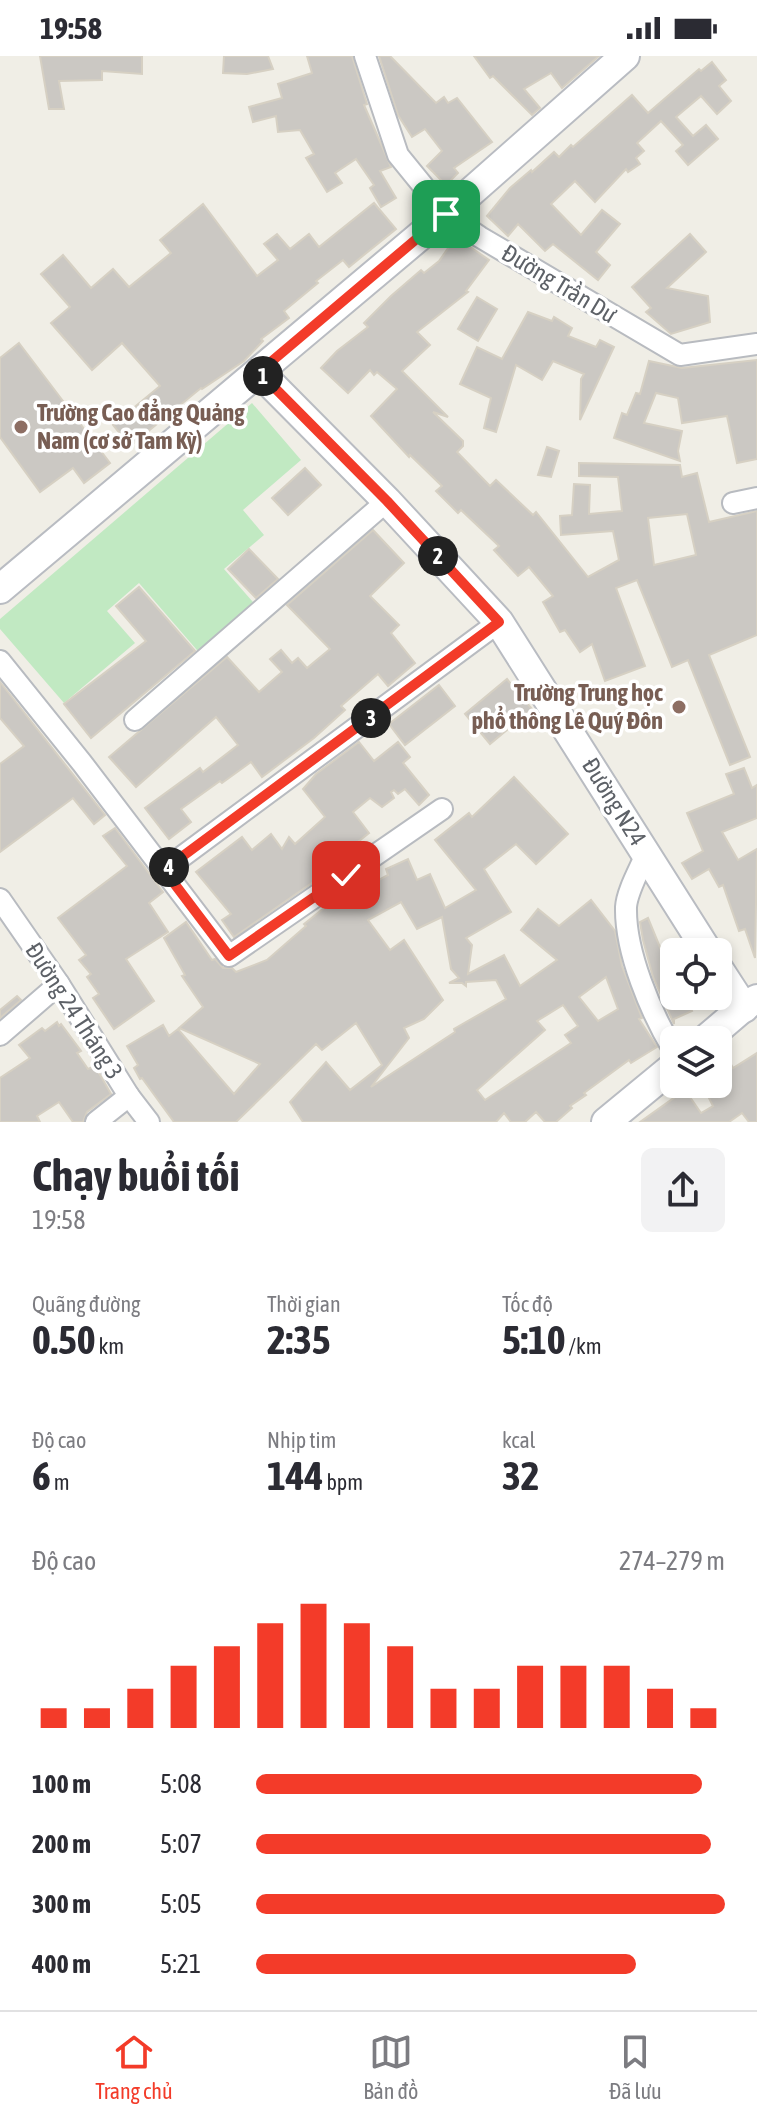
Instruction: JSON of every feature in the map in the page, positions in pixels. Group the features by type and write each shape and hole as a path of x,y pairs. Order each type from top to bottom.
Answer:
{"street":[{"name":"Đường Trần Dư","path":"365,56 398,155 446,214 680,355 757,344"},
{"path":"0,589 446,214 625,56"},
{"name":"Đường N24","path":"259,372 387,501 499,622 699,938"},
{"path":"733,503 757,498"},
{"path":"135,720 387,501"},
{"path":"164,870 499,622"},
{"path":"0,661 229,956 442,809"},
{"path":"646,854 626,904 630,941 652,1010 661,1026"},
{"name":"Đường 24 Tháng 3","path":"0,899 149,1122"},
{"path":"0,1035 59,984"},
{"path":"725,1026 751,1007 732,985"},
{"path":"606,1122 660,1078"},
{"path":"96,1122 129,1096"}],"green space":[{"path":"252,403 301,460 243,510 264,535 224,569 259,609 203,657 139,583 107,611 135,643 64,703 0,629 0,619"}],"building":[{"path":"40,56 142,56 142,74 102,71 102,80 59,81 64,109 49,109"},
{"path":"224,56 268,56 273,69 247,74 223,73"},
{"path":"307,56 352,56 367,104 364,105 391,167 380,171 396,198 381,207 370,188 374,185 356,159 335,173 342,183 327,192 306,158 314,154 300,130 278,132 276,116 253,122 249,107 282,98 278,84 312,73"},
{"path":"379,56 390,56 436,103 444,97 448,103 457,98 492,142 454,168 458,173 446,185 427,166 442,151 425,129 412,137 398,115"},
{"path":"474,56 599,56 562,88 551,73 524,89 540,108 532,115 493,76 490,78"},
{"path":"712,62 726,80 719,86 731,101 717,114 701,96 676,117 693,136 706,125 718,139 688,165 676,151 683,145 661,121 637,143 644,151 636,158 640,164 628,172 626,169 595,202 575,181 551,204 581,235 602,210 620,224 596,252 610,265 598,280 553,244 545,251 518,224 508,236 487,216 510,188 531,170 554,152 559,157 571,145 573,147 632,95 648,113 699,69 701,71"},
{"path":"374,203 396,229 349,267 343,260 316,281 318,283 284,311 289,318 261,339 263,341 244,361 201,388 130,446 113,425 160,386 122,343 92,370 51,323 70,307 41,274 63,255 91,288 113,269 129,287 171,253 160,240 203,204 257,276 278,260 264,244 277,234 290,249 309,234 319,247"},
{"path":"690,234 706,252 667,288 708,296 710,322 671,334 646,312 651,308 632,287"},
{"path":"456,237 489,260 468,292 417,332 430,345 402,371 448,417 433,412 463,441 457,452 490,486 496,480 533,515 536,512 588,577 619,560 613,531 561,535 560,516 572,515 574,484 590,485 589,514 622,511 618,477 579,476 579,463 680,465 682,477 697,473 709,522 757,511 757,635 709,655 750,757 730,765 688,660 672,667 637,580 616,588 645,666 605,681 592,644 580,652 565,630 560,632 543,602 553,596 529,567 518,576 494,550 499,546 436,491 442,486 409,457 371,416 397,389 370,370 348,393 321,368 368,327 364,323 391,296 421,270 424,273 439,261","holes":["687,514 696,555 654,565 648,518"]},
{"path":"477,297 497,309 478,341 458,329"},
{"path":"528,312 552,321 554,317 572,328 568,336 596,347 600,340 614,347 580,420 581,379 584,374 553,361 542,380 516,365 496,432 484,428 491,398 460,384 477,347 502,359"},
{"path":"19,343 110,463 84,483 73,468 40,492 0,437 0,358"},
{"path":"757,360 757,459 737,463 727,416 682,423 678,398 656,393 644,423 682,431 678,451 680,461 614,438 622,413 627,415 636,393 640,394 649,361 682,368"},
{"path":"547,447 559,451 551,477 538,475"},
{"path":"305,468 321,485 288,515 272,498"},
{"path":"373,530 404,563 370,596 399,625 391,633 415,663 388,686 378,674 341,706 345,710 314,738 262,777 251,762 222,783 220,781 181,809 191,822 169,839 145,808 200,768 203,772 238,745 216,717 136,787 109,757 227,657 259,692 282,672 270,659 281,650 292,663 298,658 307,668 330,649 287,605"},
{"path":"249,549 278,579 256,598 228,569"},
{"path":"139,587 195,651 91,738 64,704 146,641 116,606"},
{"path":"507,679 532,709 490,744 465,714"},
{"path":"0,682 105,815 94,824 73,798 0,852 0,764 24,746 0,718"},
{"path":"439,685 455,706 405,745 389,724"},
{"path":"359,742 374,761 398,742 410,757 403,763 429,795 419,805 405,789 398,794 394,790 391,792 394,798 382,807 370,798 353,812 369,833 338,858 342,862 234,937 222,920 231,914 196,872 242,837 252,850 271,834 282,849 289,837 295,844 325,817 303,789 316,774"},
{"path":"744,768 752,788 757,785 757,818 722,832 738,860 757,849 755,958 745,929 739,931 723,885 719,887 709,869 692,879 682,863 703,851 687,813 734,794 726,774"},
{"path":"514,777 568,834 536,864 516,844 484,869 511,912 466,938 472,945 468,974 504,955 520,986 557,960 521,930 538,909 559,926 591,900 615,931 622,966 642,1018 639,1019 657,1047 631,1063 629,1060 584,1093 586,1095 570,1106 572,1108 556,1122 545,1122 536,1112 525,1122 511,1122 504,1113 496,1122 303,1122 290,1102 326,1062 350,1090 382,1065 356,1023 322,1050 316,1044 236,1122 174,1122 140,1079 134,1068 138,1065 127,1046 163,1025 169,1036 178,1029 234,1094 260,1064 179,1028 203,1007 182,976 185,975 164,938 186,922 212,960 236,972 267,960 339,896 342,900 388,875 386,869 408,859 417,880 430,874 445,908 476,890 435,840 469,813 472,817","holes":["401,902 417,929 442,917 451,969 459,978 449,983 466,986 466,982 496,980 506,999 454,1029 455,1032 371,1087 409,1038 404,1028 424,1019 443,1000 404,940 390,950 368,920","606,977 618,1009 598,1021 579,997","563,1005 578,1026 565,1035 571,1043 485,1100 477,1090 545,1030 537,1021"]},
{"path":"115,828 163,892 149,903 168,932 126,959 154,1001 114,1029 93,998 99,994 87,977 91,974 79,960 86,955 58,918 127,866 103,836"},
{"path":"648,918 660,947 660,993 653,977 640,922"},
{"path":"17,996 21,1000 0,1018 0,1010"},
{"path":"668,1010 692,1010 674,1019 674,1024"},
{"path":"57,1022 81,1051 77,1053 88,1069 95,1066 111,1094 87,1112 83,1122 73,1122 59,1102 37,1116 40,1122 0,1122 0,1078 30,1058 19,1045 42,1028 45,1031"},
{"path":"757,1053 757,1122 749,1122 742,1113 729,1122 640,1122 674,1098 691,1098 701,1113 713,1106 709,1098 732,1098 733,1068"}],"place":[{"name":"Trường Cao đẳng Quảng Nam (cơ sở Tam Kỳ)","path":"21,427"},
{"name":"Trường Trung học phổ thông Lê Quý Đôn","path":"679,707"}],"route":[{"path":"346,875 229,956 164,870 499,622 387,501 259,372 446,214"}]}
